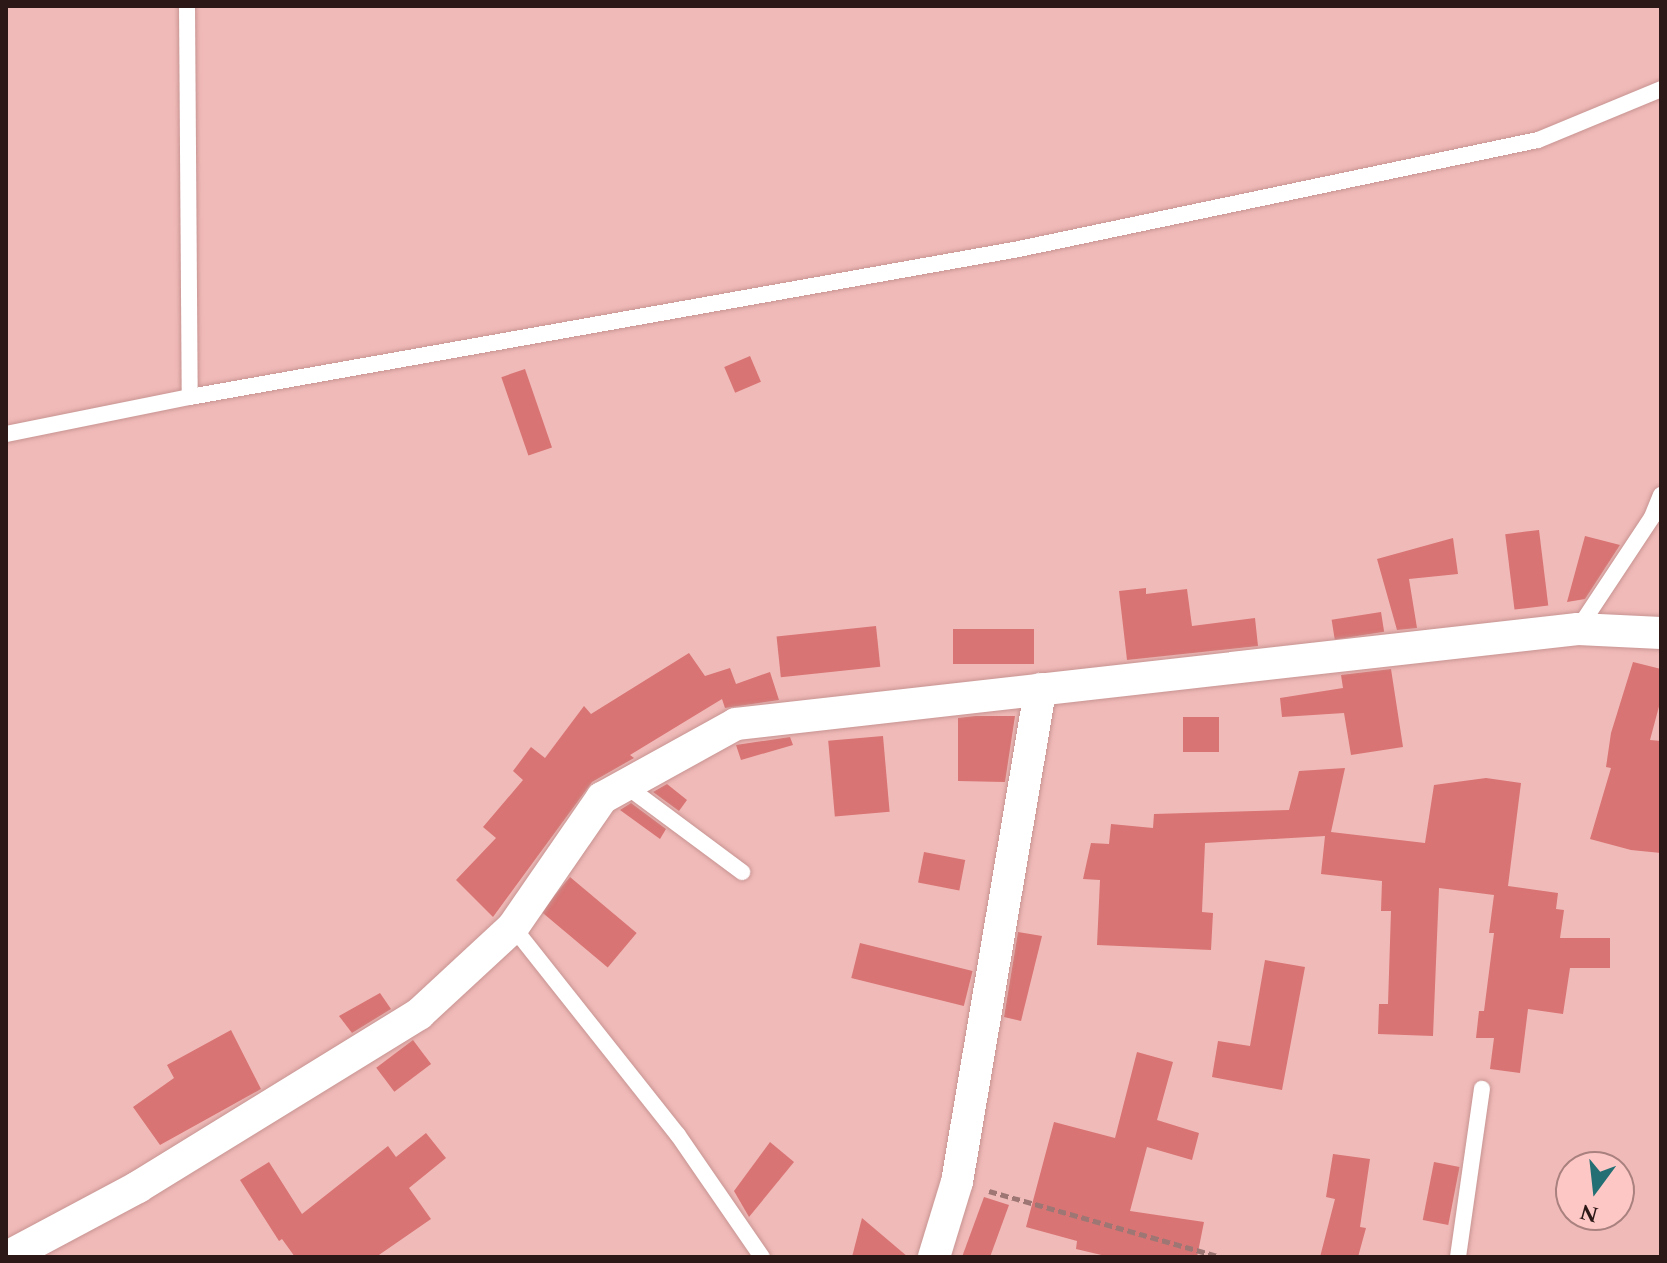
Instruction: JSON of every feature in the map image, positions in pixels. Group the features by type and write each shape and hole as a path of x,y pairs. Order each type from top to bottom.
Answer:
{"street":[{"path":"7,1257 138,1187 419,1014 513,927 602,798 736,724 1578,629 1661,633"},
{"path":"934,1257 957,1182 1040,689"}],"lane":[{"path":"187,6 190,397"},
{"path":"6,434 190,397 1045,244 1538,140 1661,89"},
{"path":"1578,629 1652,517 1661,495"},
{"path":"625,785 742,872"},
{"path":"513,927 678,1135 762,1257"},
{"path":"1458,1257 1482,1089"}],"path":[{"path":"957,1182 1221,1257"}],"building":[{"path":"750,356 761,382 735,393 724,367"},
{"path":"525,369 552,447 528,456 501,377"},
{"path":"1539,530 1548,605 1515,610 1505,534"},
{"path":"1585,536 1620,545 1585,599 1567,602"},
{"path":"1453,538 1458,574 1409,579 1417,628 1397,630 1377,559"},
{"path":"1146,588 1146,594 1187,589 1192,626 1255,618 1258,646 1127,660 1119,591"},
{"path":"1381,612 1384,632 1335,640 1332,620"},
{"path":"876,626 880,667 781,677 777,636"},
{"path":"953,629 1034,629 1034,664 953,664"},
{"path":"689,653 705,676 730,668 736,684 770,672 779,700 725,708 722,699 592,782 493,917 456,880 496,838 483,827 523,780 513,771 531,747 545,758 584,706 591,714"},
{"path":"1633,662 1661,669 1661,699 1650,740 1661,741 1661,853 1631,850 1590,839 1611,768 1606,767 1611,733"},
{"path":"1391,669 1403,747 1351,755 1344,713 1282,717 1280,698 1343,688 1341,675"},
{"path":"1015,716 1005,782 958,781 958,718"},
{"path":"1183,717 1219,717 1219,752 1183,752"},
{"path":"883,736 890,812 835,817 828,741"},
{"path":"790,737 793,745 741,760 736,745"},
{"path":"1345,768 1331,832 1425,843 1434,785 1486,778 1521,783 1508,886 1558,893 1556,909 1564,910 1560,938 1610,938 1610,968 1570,968 1563,1014 1528,1009 1520,1073 1490,1069 1494,1038 1476,1038 1479,1011 1484,1011 1494,933 1489,933 1494,895 1439,888 1433,1036 1378,1034 1379,1004 1388,1004 1391,911 1381,911 1382,881 1321,874 1325,836 1205,843 1202,912 1213,913 1211,950 1097,945 1100,880 1083,879 1091,843 1109,844 1111,824 1153,828 1154,814 1289,810 1299,771"},
{"path":"667,784 687,800 679,811 653,792"},
{"path":"631,803 666,829 660,839 620,810"},
{"path":"924,852 965,860 959,890 918,882"},
{"path":"570,877 637,933 608,967 541,911"},
{"path":"1018,932 1042,936 1021,1021 1004,1017"},
{"path":"860,943 973,971 964,1006 851,978"},
{"path":"1265,960 1305,967 1282,1090 1212,1077 1218,1041 1250,1046"},
{"path":"380,993 391,1009 352,1033 339,1016"},
{"path":"231,1030 261,1089 160,1145 133,1107 174,1078 167,1065"},
{"path":"413,1040 431,1064 394,1092 376,1068"},
{"path":"1137,1052 1173,1062 1157,1120 1199,1133 1192,1160 1147,1147 1130,1211 1204,1222 1197,1257 1110,1257 1076,1249 1077,1241 1026,1227 1054,1122 1115,1138"},
{"path":"426,1133 446,1158 409,1188 431,1219 376,1257 295,1257 282,1239 279,1241 240,1180 269,1162 302,1214 388,1146 396,1157"},
{"path":"770,1142 794,1162 749,1217 734,1191"},
{"path":"1333,1154 1370,1159 1360,1227 1366,1228 1358,1257 1320,1257 1335,1199 1326,1197"},
{"path":"1434,1162 1460,1167 1448,1225 1423,1220"},
{"path":"984,1197 1009,1205 990,1257 962,1257"},
{"path":"862,1218 908,1257 852,1257"}]}
